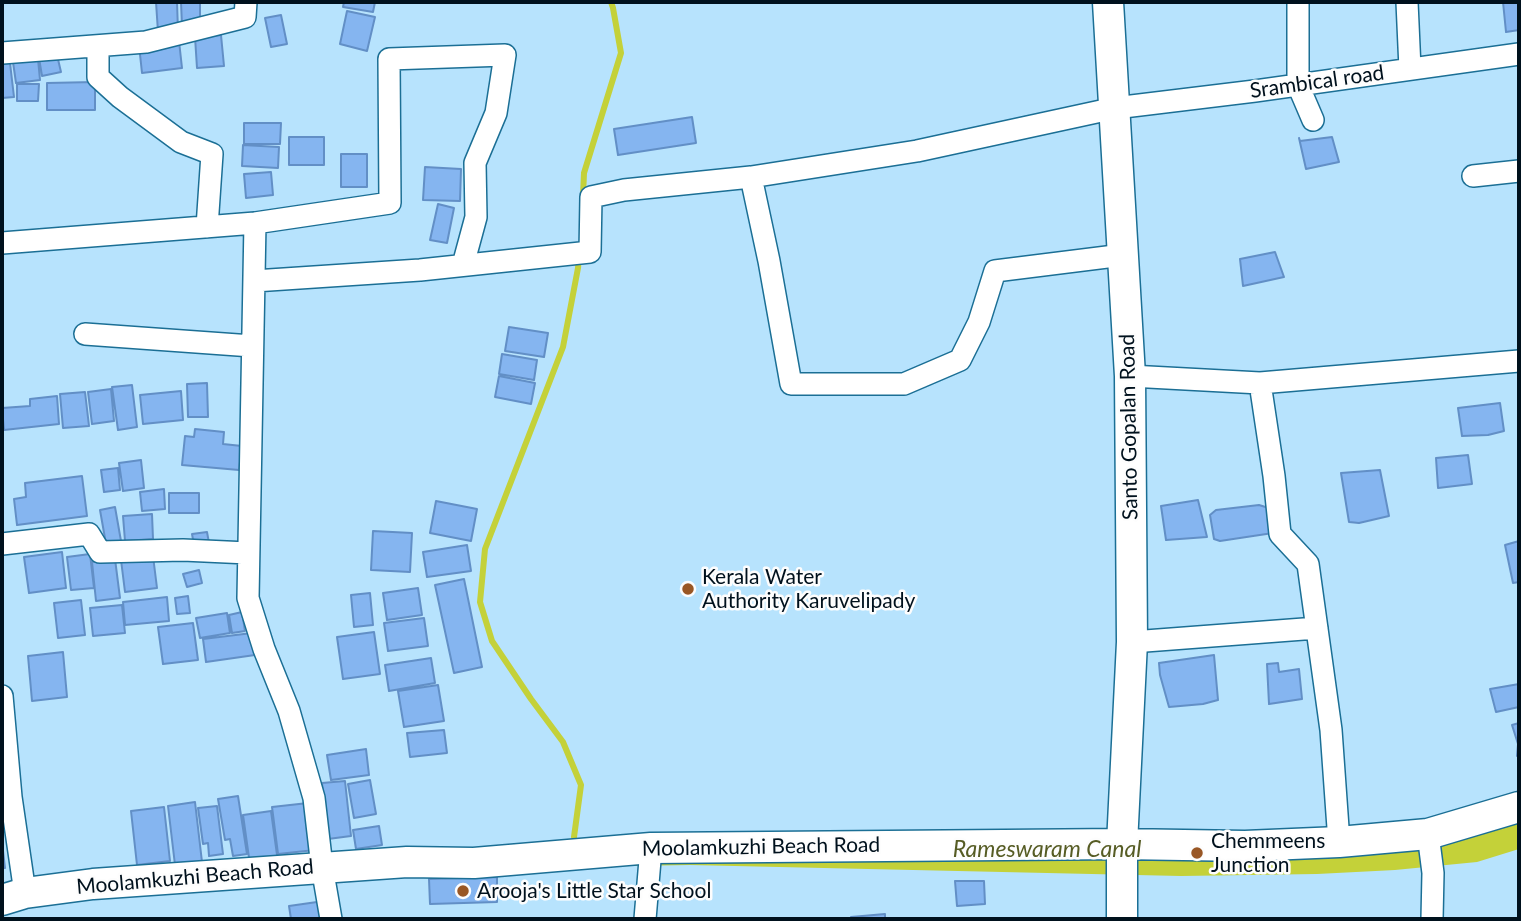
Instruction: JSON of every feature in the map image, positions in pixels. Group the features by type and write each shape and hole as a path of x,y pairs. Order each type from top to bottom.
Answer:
{"street":[{"path":"2,53 146,42 245,18 246,2"},
{"name":"Santo Gopalan Road","path":"1108,2 1129,376 1132,642 1122,859 1122,919"},
{"path":"1298,2 1298,85 1313,120"},
{"path":"1406,2 1410,69"},
{"path":"98,46 98,77 120,97 181,142 212,154 207,227"},
{"name":"Srambical road","path":"463,265 580,253 591,197 624,190 751,177 917,151 1115,108 1519,54"},
{"path":"2,243 255,223 390,203 389,59 505,55 496,113 475,163 476,217 463,265 254,281"},
{"path":"1473,176 1519,171"},
{"path":"751,177 791,384 904,384 960,360 979,322 995,271 1123,255"},
{"path":"255,223 248,598 264,649 289,712 314,798 331,919"},
{"path":"85,334 252,346"},
{"path":"1129,376 1260,383 1519,361"},
{"path":"1260,383 1280,534 1308,564 1331,730 1339,842"},
{"path":"2,544 89,534 100,552 183,550 248,554"},
{"path":"1132,642 1317,628"},
{"path":"2,696 11,797 13,897"},
{"name":"Moolamkuzhi Beach Road","path":"13,897 93,884 407,862 474,863 651,856 1122,859 1245,846 1339,842 1429,834 1519,807"},
{"path":"1429,834 1433,873 1432,919"},
{"path":"645,919 651,856"}],"shaded area":[{"path":"1519,822 1519,849 1477,862 1317,874 1181,876 690,865 335,871 572,855 1101,857 1175,860 1325,855"}],"building":[{"path":"156,2 177,2 178,31 158,32"},
{"path":"181,2 200,2 200,26 182,26"},
{"path":"344,2 375,2 373,12 343,7"},
{"path":"1503,2 1519,2 1519,30 1506,32"},
{"path":"347,11 375,17 367,51 340,44"},
{"path":"281,15 287,44 271,47 265,18"},
{"path":"221,35 224,66 197,68 195,37"},
{"path":"179,41 182,68 142,73 139,45"},
{"path":"57,55 61,72 42,76 39,58"},
{"path":"38,59 40,80 16,83 13,62"},
{"path":"10,63 14,97 2,98 2,64"},
{"path":"95,82 95,110 47,110 47,83"},
{"path":"17,84 39,84 38,101 17,101"},
{"path":"692,117 696,143 618,155 614,129"},
{"path":"244,123 281,123 280,144 244,144"},
{"path":"289,137 324,137 324,165 289,165"},
{"path":"1332,137 1339,162 1306,169 1299,138 1300,141"},
{"path":"243,145 279,147 278,168 242,166"},
{"path":"341,154 367,154 367,187 341,187"},
{"path":"425,167 461,169 460,201 423,200"},
{"path":"271,172 273,195 246,198 244,174"},
{"path":"438,204 454,208 447,243 430,240"},
{"path":"1275,252 1284,277 1243,286 1240,259"},
{"path":"509,327 548,333 544,357 505,351"},
{"path":"502,354 537,360 534,380 499,374"},
{"path":"499,376 535,383 531,404 495,397"},
{"path":"207,383 208,417 188,417 187,384"},
{"path":"132,385 137,427 118,430 112,387"},
{"path":"111,389 114,421 92,424 88,392"},
{"path":"181,391 183,420 143,424 140,395"},
{"path":"85,392 89,426 63,428 60,394"},
{"path":"57,396 59,424 4,430 2,408 30,406 30,399"},
{"path":"1500,403 1504,431 1462,436 1458,408"},
{"path":"195,429 224,432 223,444 242,446 239,470 182,465 185,436 194,437"},
{"path":"1468,455 1472,484 1438,488 1436,458"},
{"path":"141,460 144,488 123,491 119,463"},
{"path":"118,468 120,490 104,492 101,470"},
{"path":"1380,470 1389,516 1359,523 1349,522 1341,473"},
{"path":"82,476 87,516 17,525 14,499 26,497 25,483"},
{"path":"164,489 165,509 142,511 140,492"},
{"path":"169,493 199,493 199,513 169,513"},
{"path":"1198,500 1207,537 1166,540 1161,506"},
{"path":"436,501 477,509 471,541 430,533"},
{"path":"1259,505 1272,509 1273,533 1220,541 1214,539 1210,515 1216,510"},
{"path":"115,507 121,541 106,544 100,510"},
{"path":"152,514 153,539 125,541 123,516"},
{"path":"373,531 412,533 410,572 371,570"},
{"path":"207,532 209,543 194,545 192,534"},
{"path":"1519,541 1519,582 1513,583 1505,545"},
{"path":"467,545 471,571 427,577 423,552"},
{"path":"62,552 66,588 29,593 24,557"},
{"path":"90,554 94,588 71,590 67,557"},
{"path":"153,556 157,588 125,592 121,560"},
{"path":"115,559 120,598 96,601 92,562"},
{"path":"199,570 202,583 187,587 183,574"},
{"path":"464,579 482,667 454,673 435,585"},
{"path":"418,588 422,615 387,620 383,593"},
{"path":"370,593 373,625 354,627 351,595"},
{"path":"188,596 190,613 177,614 175,598"},
{"path":"167,597 169,621 125,625 123,602"},
{"path":"81,600 85,635 58,638 54,603"},
{"path":"122,605 125,633 93,636 90,608"},
{"path":"242,612 245,631 232,633 229,615"},
{"path":"227,613 230,633 200,638 196,618"},
{"path":"424,618 428,646 388,651 384,623"},
{"path":"193,623 198,660 163,664 158,627"},
{"path":"374,632 380,674 343,679 337,637"},
{"path":"252,633 255,655 206,662 203,639"},
{"path":"63,652 67,697 32,701 28,656"},
{"path":"1214,655 1218,700 1169,707 1159,663"},
{"path":"431,658 435,683 389,691 385,665"},
{"path":"1278,663 1279,672 1299,669 1302,699 1269,704 1267,664"},
{"path":"1519,684 1519,707 1496,712 1490,689"},
{"path":"438,685 444,721 404,727 398,691"},
{"path":"1519,723 1519,756 1517,756 1518,744 1512,725"},
{"path":"444,730 447,753 410,757 407,733"},
{"path":"366,749 369,775 331,780 327,755"},
{"path":"370,780 376,814 354,818 348,784"},
{"path":"345,781 351,836 328,839 322,783"},
{"path":"238,796 247,854 233,856 230,839 225,840 218,799"},
{"path":"195,802 202,862 175,865 168,806"},
{"path":"308,803 315,850 278,854 272,807"},
{"path":"217,806 223,854 209,856 208,843 203,844 198,808"},
{"path":"164,807 170,861 137,865 131,811"},
{"path":"271,811 278,862 250,865 243,815"},
{"path":"379,826 382,845 356,849 353,830"},
{"path":"2,842 5,868 2,868"},
{"name":"Arooja's Little Star School","path":"497,877 497,902 430,904 429,879"},
{"path":"955,881 984,881 985,904 957,906"},
{"path":"324,901 326,919 291,919 289,906"},
{"path":"885,914 885,919 851,919 851,917"}],"waterway":[{"path":"583,196 584,173 621,53 611,2"},
{"path":"574,837 581,785 563,742 492,641 480,602 485,549 563,347 579,256"}],"place":[{"name":"Kerala Water Authority Karuvelipady","path":"688,589"},
{"name":"Chemmeens Junction","path":"1197,853"},
{"name":"Arooja's Little Star School","path":"463,891"}],"water label":[{"name":"Rameswaram Canal","path":"1047,850"}]}
